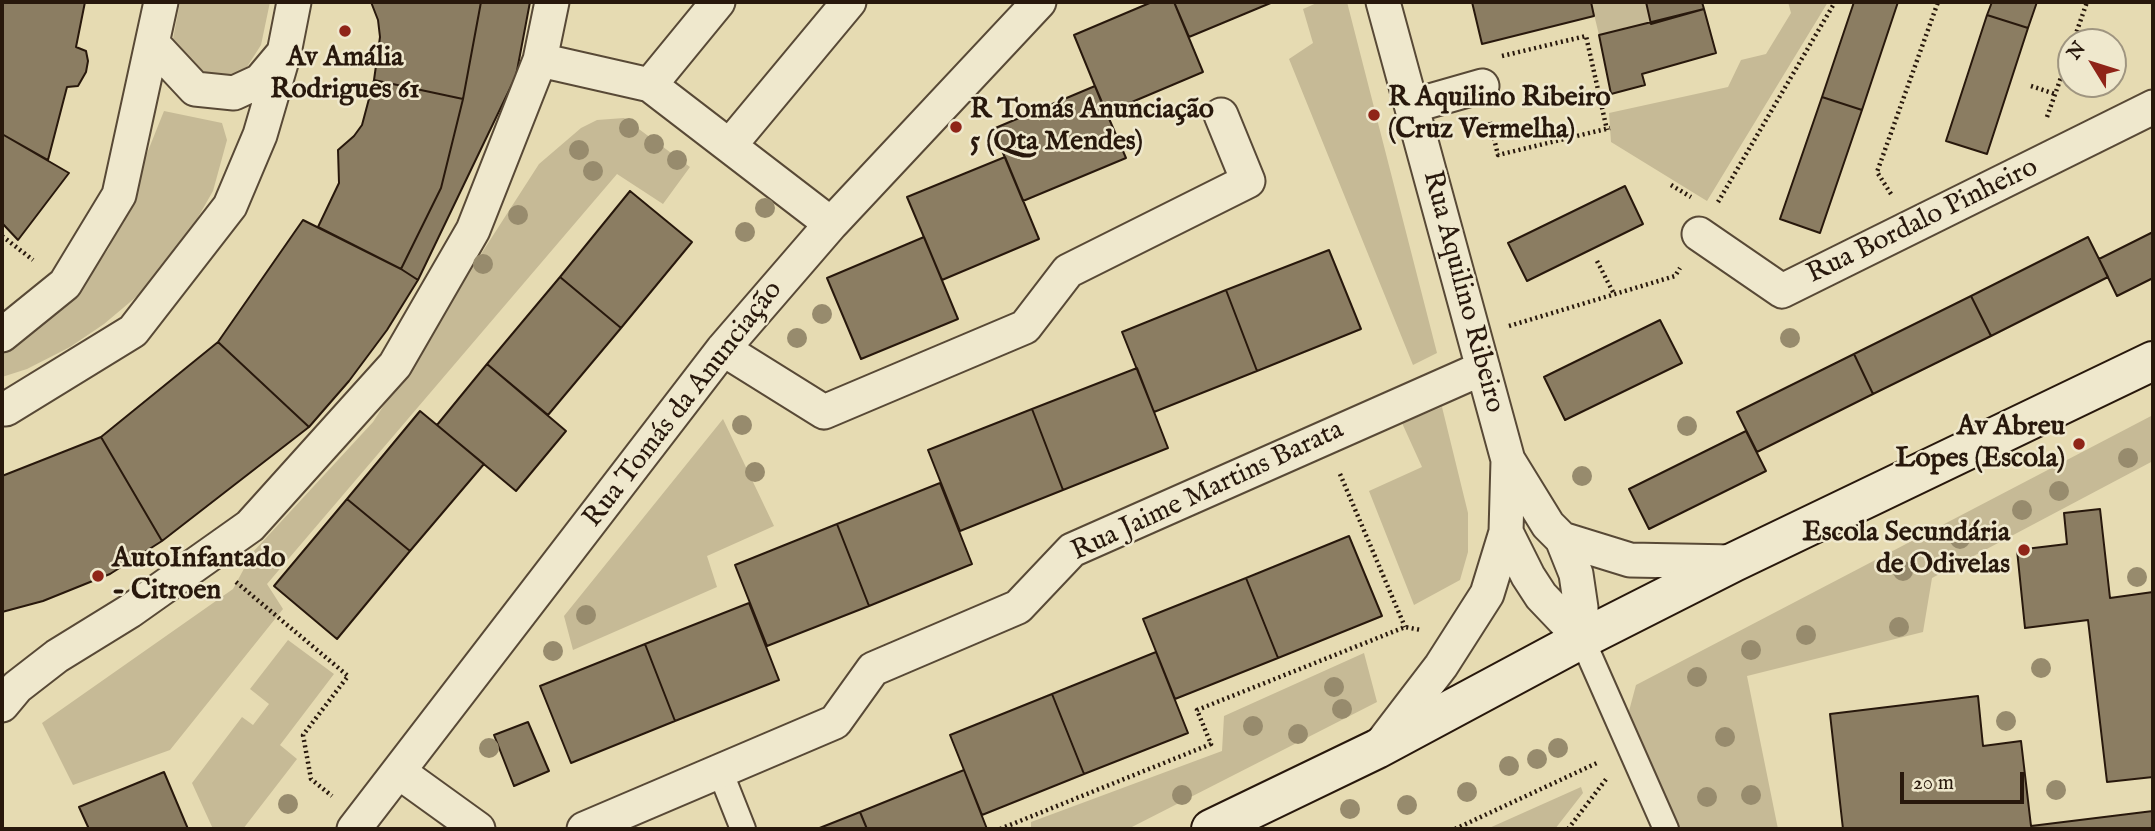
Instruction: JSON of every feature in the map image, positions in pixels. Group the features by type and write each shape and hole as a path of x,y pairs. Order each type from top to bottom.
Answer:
{"main road":[{"path":"1211,829 1377,749 1582,639 1734,562 2153,361"}],"street":[{"path":"2,335 65,284 119,195 161,2"},
{"path":"2,410 133,331 230,206 260,135 284,53 294,2"},
{"path":"2,705 17,687 57,656 130,611 250,526 395,365 473,230 540,60 552,2"},
{"path":"650,85 718,2"},
{"path":"730,145 849,2"},
{"name":"Rua Tomás da Anunciação","path":"358,825 723,349 831,224 1039,2"},
{"name":"Rua Aquilino Ribeiro","path":"1383,2 1508,460 1548,525 1562,539 1577,574 1582,639 1666,829"},
{"path":"153,44 195,89 233,93 260,81 284,53"},
{"path":"540,60 650,85 831,224"},
{"path":"1412,106 1482,86"},
{"name":"Rua Bordalo Pinheiro","path":"1699,234 1782,291 2153,107"},
{"path":"723,349 824,412 1025,327 1068,271 1248,181 1221,115"},
{"name":"Rua Jaime Martins Barata","path":"584,829 835,722 873,669 1018,607 1072,550 1483,368"},
{"name":"Rua Aquilino Ribeiro","path":"1377,749 1441,666 1487,594 1506,532 1508,460"},
{"name":"Rua Aquilino Ribeiro","path":"1506,532 1541,596 1582,639"},
{"path":"1562,539 1630,560 1734,562"},
{"path":"720,771 743,829"},
{"path":"399,772 478,829"}],"path":[{"path":"1912,227 1877,172 1938,2"},
{"path":"2078,28 2087,2"},
{"path":"1586,36 1609,129 1498,155 1482,86 1476,62 1586,36"},
{"path":"2031,86 2055,94"},
{"path":"2057,88 2046,120 2060,153"},
{"path":"1597,261 1614,294"},
{"path":"1324,438 1405,627"},
{"path":"231,579 348,676 303,735 310,779 358,825"},
{"path":"1000,829 1211,744 1197,710 1405,627 1427,631"},
{"path":"1455,829 1631,747"},
{"path":"1568,829 1631,747"}],"shaded area":[{"path":"180,2 270,2 261,45 245,70 230,77 187,66 172,44"},
{"path":"1319,2 1347,2 1437,353 1413,365 1289,59 1313,43 1303,9"},
{"path":"1591,2 1646,2 1651,24 1599,35"},
{"path":"1788,2 1828,2 1707,201 1611,142 1609,113 1728,87 1741,60 1766,54 1791,13"},
{"path":"164,111 222,123 227,140 213,191 185,240 148,287 104,324 70,347 27,369 2,377 2,351 84,283 109,248"},
{"path":"624,118 690,167 663,204 617,174 267,584 283,609 170,750 73,785 42,723 233,589 253,552 373,422 539,164 581,128 597,120"},
{"path":"1442,407 1468,513 1468,552 1460,580 1414,605 1369,491 1422,467 1402,423"},
{"path":"2153,415 2153,461 1932,578 1923,632 1747,676 1778,829 1680,829 1629,711 1636,685"},
{"path":"723,419 774,526 707,556 717,587 573,650 564,616"},
{"path":"288,640 334,674 280,745 297,759 243,829 213,829 192,783 242,717 253,725 269,704 250,689"},
{"path":"1364,653 1377,702 1128,829 1031,829 1031,822 1222,751 1224,716"},
{"path":"1581,787 1583,793 1555,829 1487,829"}],"building":[{"path":"2,2 85,2 76,47 86,51 86,72 78,86 67,87 48,160 2,134"},
{"path":"371,2 481,2 463,99 374,80 380,37 378,20"},
{"path":"481,2 530,2 516,76 418,280 401,269 441,188 463,99"},
{"path":"1152,2 1174,2 1203,72 1106,113 1074,35"},
{"path":"1174,2 1273,2 1189,37"},
{"path":"1472,2 1591,2 1594,16 1482,44"},
{"path":"1646,2 1702,2 1704,9 1651,24"},
{"path":"1854,2 1898,2 1862,110 1822,97"},
{"path":"1992,2 2037,2 2028,28 1987,15"},
{"path":"1704,9 1716,53 1642,74 1645,85 1611,94 1599,35"},
{"path":"1987,15 2028,28 1987,154 1946,141"},
{"path":"374,80 463,99 441,188 401,269 318,227 339,183 338,150 362,125"},
{"path":"1095,86 1126,158 1023,201 993,129"},
{"path":"1822,97 1862,110 1820,233 1780,219"},
{"path":"2,134 69,173 18,240 2,223"},
{"path":"1005,157 1039,239 942,280 907,197"},
{"path":"1625,186 1643,224 1527,281 1508,243"},
{"path":"630,191 692,242 621,328 560,277"},
{"path":"303,220 418,280 387,330 349,381 309,427 218,342"},
{"path":"2153,232 2153,278 2117,296 2099,259"},
{"path":"924,237 958,319 861,359 827,278"},
{"path":"2088,237 2108,277 1991,336 1971,296"},
{"path":"1329,250 1361,329 1257,371 1226,290"},
{"path":"560,277 621,328 548,415 487,364"},
{"path":"1226,290 1257,371 1154,412 1122,332"},
{"path":"1971,296 1991,336 1873,394 1854,354"},
{"path":"1660,320 1682,363 1565,420 1544,377"},
{"path":"218,342 309,427 162,541 101,437"},
{"path":"1854,354 1873,394 1757,452 1737,412"},
{"path":"487,364 566,431 516,491 437,425"},
{"path":"1137,368 1168,448 1063,490 1032,409"},
{"path":"1032,409 1063,490 960,531 928,450"},
{"path":"420,411 484,464 410,551 347,499"},
{"path":"1746,431 1766,471 1649,529 1629,489"},
{"path":"101,437 162,541 110,574 43,601 2,612 2,476"},
{"path":"940,483 972,564 869,606 837,524"},
{"path":"347,499 410,551 337,639 274,586"},
{"path":"2100,509 2110,598 2153,592 2153,777 2107,782 2088,620 2025,628 2017,550 2067,544 2064,513"},
{"path":"837,524 869,606 767,646 735,565"},
{"path":"1349,536 1382,616 1278,658 1246,578"},
{"path":"1246,578 1278,658 1175,699 1143,619"},
{"path":"749,603 779,680 675,721 645,644"},
{"path":"645,644 675,721 571,763 540,686"},
{"path":"1156,652 1188,733 1084,774 1052,694"},
{"path":"1052,694 1084,774 982,815 950,735"},
{"path":"1978,696 1983,746 2021,741 2031,826 2153,811 2153,829 1843,829 1830,714"},
{"path":"528,722 549,771 514,786 494,735"},
{"path":"964,770 987,829 867,829 860,812"},
{"path":"164,772 188,829 89,829 79,807"},
{"path":"860,812 867,829 817,829"}],"place":[{"name":"Av Amália Rodrigues 61","path":"345,31"},
{"name":"R Aquilino Ribeiro (Cruz Vermelha)","path":"1374,115"},
{"name":"R Tomás Anunciação 5 (Qta Mendes)","path":"956,127"},
{"name":"Av Abreu Lopes (Escola)","path":"2079,444"},
{"name":"Escola Secundária de Odivelas","path":"2024,550"},
{"name":"AutoInfantado - Citroen","path":"98,576"}]}
